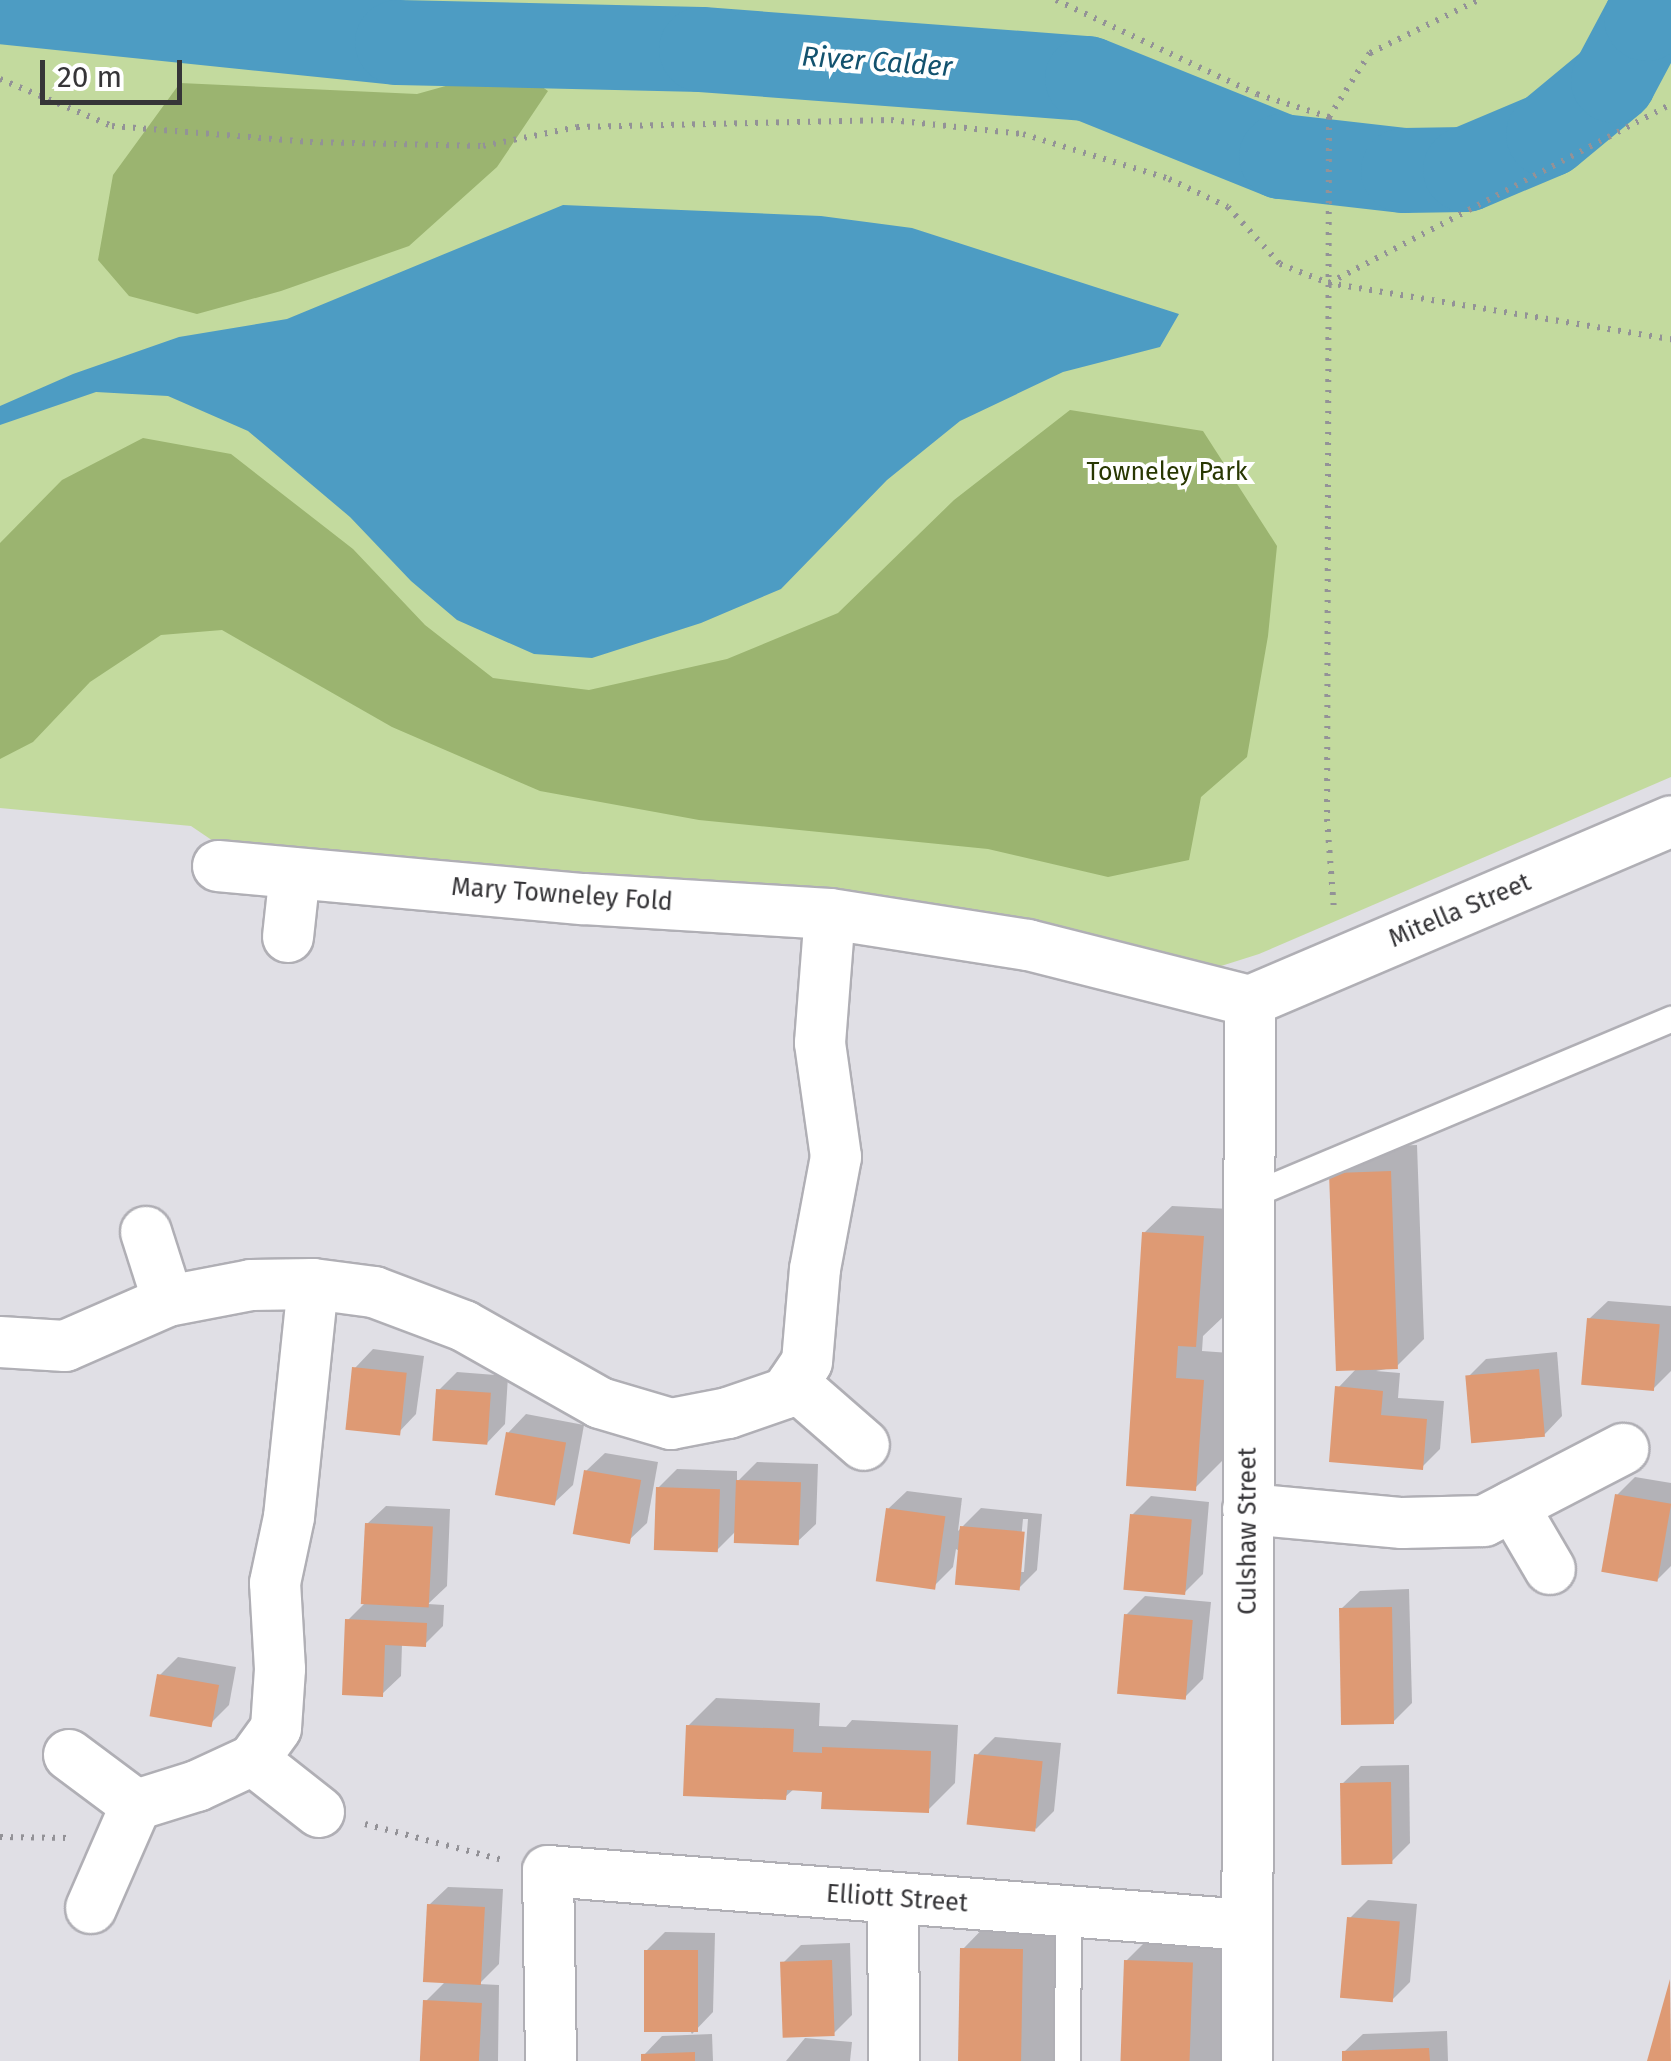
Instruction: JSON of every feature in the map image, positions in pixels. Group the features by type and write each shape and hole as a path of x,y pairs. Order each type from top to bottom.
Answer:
{"street":[{"name":"Mitella Street","path":"1250,1001 1671,821"},
{"name":"Mary Towneley Fold","path":"218,866 584,899 830,914 1028,945 1250,1001"},
{"path":"288,937 295,873"},
{"path":"0,1342 65,1346 168,1301 251,1285 313,1284 374,1292 464,1326 600,1403 671,1424 786,1393 807,1362 815,1269 836,1156 820,1043 830,914"},
{"name":"Culshaw Street","path":"1247,2061 1250,1001"},
{"path":"146,1232 168,1301"},
{"path":"91,1908 129,1822 253,1760 276,1728 280,1669 275,1583 289,1517 313,1284"},
{"path":"793,1383 864,1445"},
{"path":"1248,1509 1402,1523 1484,1521 1623,1449"},
{"path":"1513,1506 1550,1569"},
{"path":"69,1755 129,1822"},
{"path":"253,1760 319,1812"},
{"path":"548,1871 551,2061"},
{"name":"Elliott Street","path":"548,1871 1246,1925"},
{"path":"893,1898 894,2061"}],"lane":[{"path":"1249,1196 1671,1019"},
{"path":"1067,2061 1068,1912"}],"path":[{"path":"1056,0 1257,94 1329,116"},
{"path":"1344,961 1335,919 1327,819 1329,116 1370,53 1478,0"},
{"path":"0,78 112,126 310,142 482,146 577,127 891,120 1023,134 1170,180 1228,207 1280,264 1328,283 1671,339"},
{"path":"1328,283 1671,104"},
{"path":"319,1812 548,1871"},
{"path":"0,1837 129,1822"}],"green space":[{"name":"Towneley Park","path":"0,0 1671,0 1671,777 1259,954 1199,973 1112,943 898,898 219,845 191,826 0,808"},
{"path":"514,67 548,91 497,167 409,246 281,291 197,314 129,296 98,260 113,175 180,83 417,94"},
{"path":"1070,410 1203,431 1277,546 1268,636 1247,757 1201,797 1189,860 1108,877 988,849 699,820 540,791 392,727 222,630 161,635 90,682 33,742 0,759 0,543 62,480 143,438 231,454 353,549 425,625 493,678 589,690 727,659 838,613 954,500"}],"water":[{"path":"563,205 821,216 912,228 1179,314 1160,347 1063,372 960,421 887,480 781,589 701,623 592,658 534,654 457,620 411,581 350,517 248,431 168,396 96,392 0,425 0,406 73,374 179,337 287,319"}],"building":[{"path":"1391,1171 1398,1369 1336,1371 1329,1173"},
{"path":"1142,1232 1204,1236 1196,1347 1178,1346 1176,1378 1204,1380 1196,1491 1126,1486"},
{"path":"1587,1318 1660,1324 1654,1391 1581,1385"},
{"path":"352,1367 407,1373 400,1435 345,1430"},
{"path":"1539,1369 1545,1437 1471,1443 1465,1375"},
{"path":"1335,1386 1383,1391 1381,1415 1427,1419 1423,1470 1329,1462"},
{"path":"436,1389 491,1393 487,1445 432,1441"},
{"path":"506,1432 566,1443 555,1506 495,1495"},
{"path":"584,1470 641,1480 630,1544 573,1534"},
{"path":"736,1480 801,1482 799,1545 734,1543"},
{"path":"656,1487 720,1489 718,1552 654,1550"},
{"path":"1615,1494 1671,1504 1657,1582 1601,1572"},
{"path":"886,1508 945,1516 935,1590 876,1581"},
{"path":"1130,1514 1192,1519 1185,1595 1123,1590"},
{"path":"365,1523 433,1527 429,1607 361,1604"},
{"path":"960,1526 1025,1532 1020,1590 955,1585"},
{"path":"1392,1607 1394,1724 1341,1725 1339,1608"},
{"path":"1124,1614 1193,1620 1186,1700 1117,1694"},
{"path":"345,1619 427,1623 426,1647 385,1645 383,1697 342,1695"},
{"path":"157,1674 219,1685 212,1727 150,1716"},
{"path":"686,1725 794,1729 793,1752 822,1753 822,1747 931,1751 929,1813 821,1809 822,1792 787,1790 786,1800 683,1796"},
{"path":"974,1754 1043,1761 1035,1832 967,1825"},
{"path":"1391,1782 1392,1864 1341,1865 1340,1783"},
{"path":"427,1904 485,1907 481,1985 423,1982"},
{"path":"1347,1917 1400,1922 1393,2002 1340,1998"},
{"path":"960,1948 1023,1949 1021,2061 958,2061"},
{"path":"644,1950 698,1950 698,2032 644,2032"},
{"path":"832,1960 835,2036 783,2038 780,1962"},
{"path":"1124,1960 1193,1962 1190,2061 1120,2061"},
{"path":"1670,1979 1671,2061 1647,2061"},
{"path":"423,2000 482,2003 479,2061 420,2061"},
{"path":"1429,2048 1430,2061 1342,2061 1342,2051"},
{"path":"695,2052 695,2061 641,2061 641,2054"}],"waterway":[{"name":"River Calder","path":"0,1 397,42 701,49 1087,78 1281,156 1403,170 1465,169 1548,134 1613,80 1646,18 1671,1"}]}
